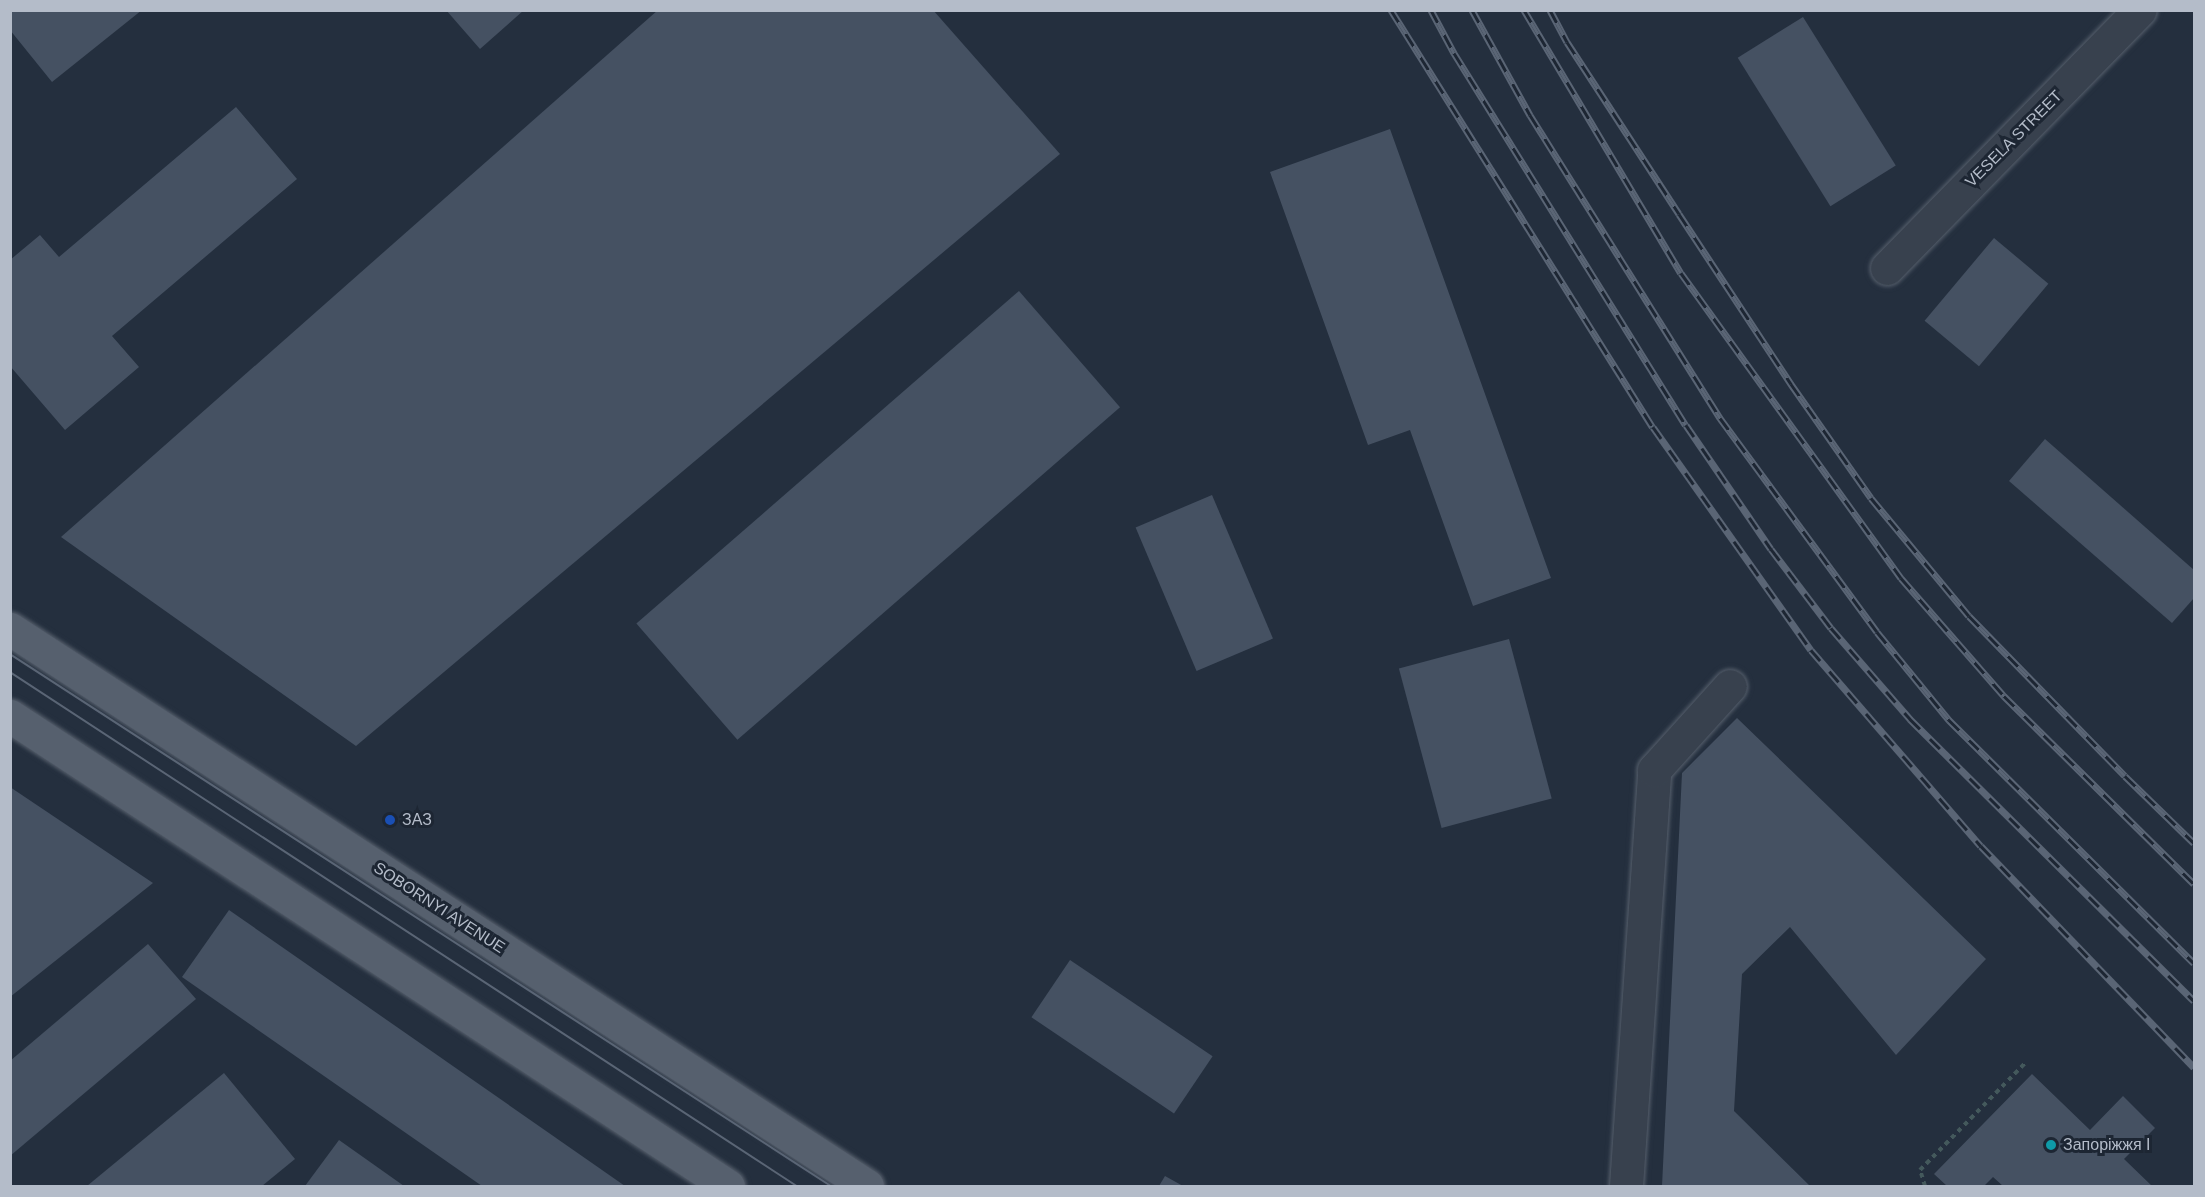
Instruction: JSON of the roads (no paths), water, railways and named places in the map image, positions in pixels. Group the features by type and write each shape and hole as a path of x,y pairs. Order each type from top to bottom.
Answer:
{"main road":[{"name":"SOBORNYI AVENUE","path":"10,629 867,1186"},
{"path":"10,716 728,1186"}],"street":[{"name":"VESELA STREET","path":"1887,268 2140,10"},
{"path":"1626,1186 1654,770 1730,686"}],"tram line":[{"path":"10,654 831,1186"},
{"path":"10,672 797,1186"}],"railway":[{"path":"1391,10 1653,427 1811,650 1981,846 2194,1067"},
{"path":"1431,10 1454,53 1686,425 1771,549 1831,628 1910,719 2194,1001"},
{"path":"1472,10 1530,115 1720,418 1877,632 1949,720 2194,963"},
{"path":"1524,10 1681,273 1901,578 2004,696 2194,884"},
{"path":"1550,10 1567,42 1679,214 1791,384 1871,498 1969,616 2125,776 2194,843"}],"place":[{"name":"ЗАЗ","path":"390,820"},
{"name":"Запорiжжя I","path":"2051,1145"}]}
